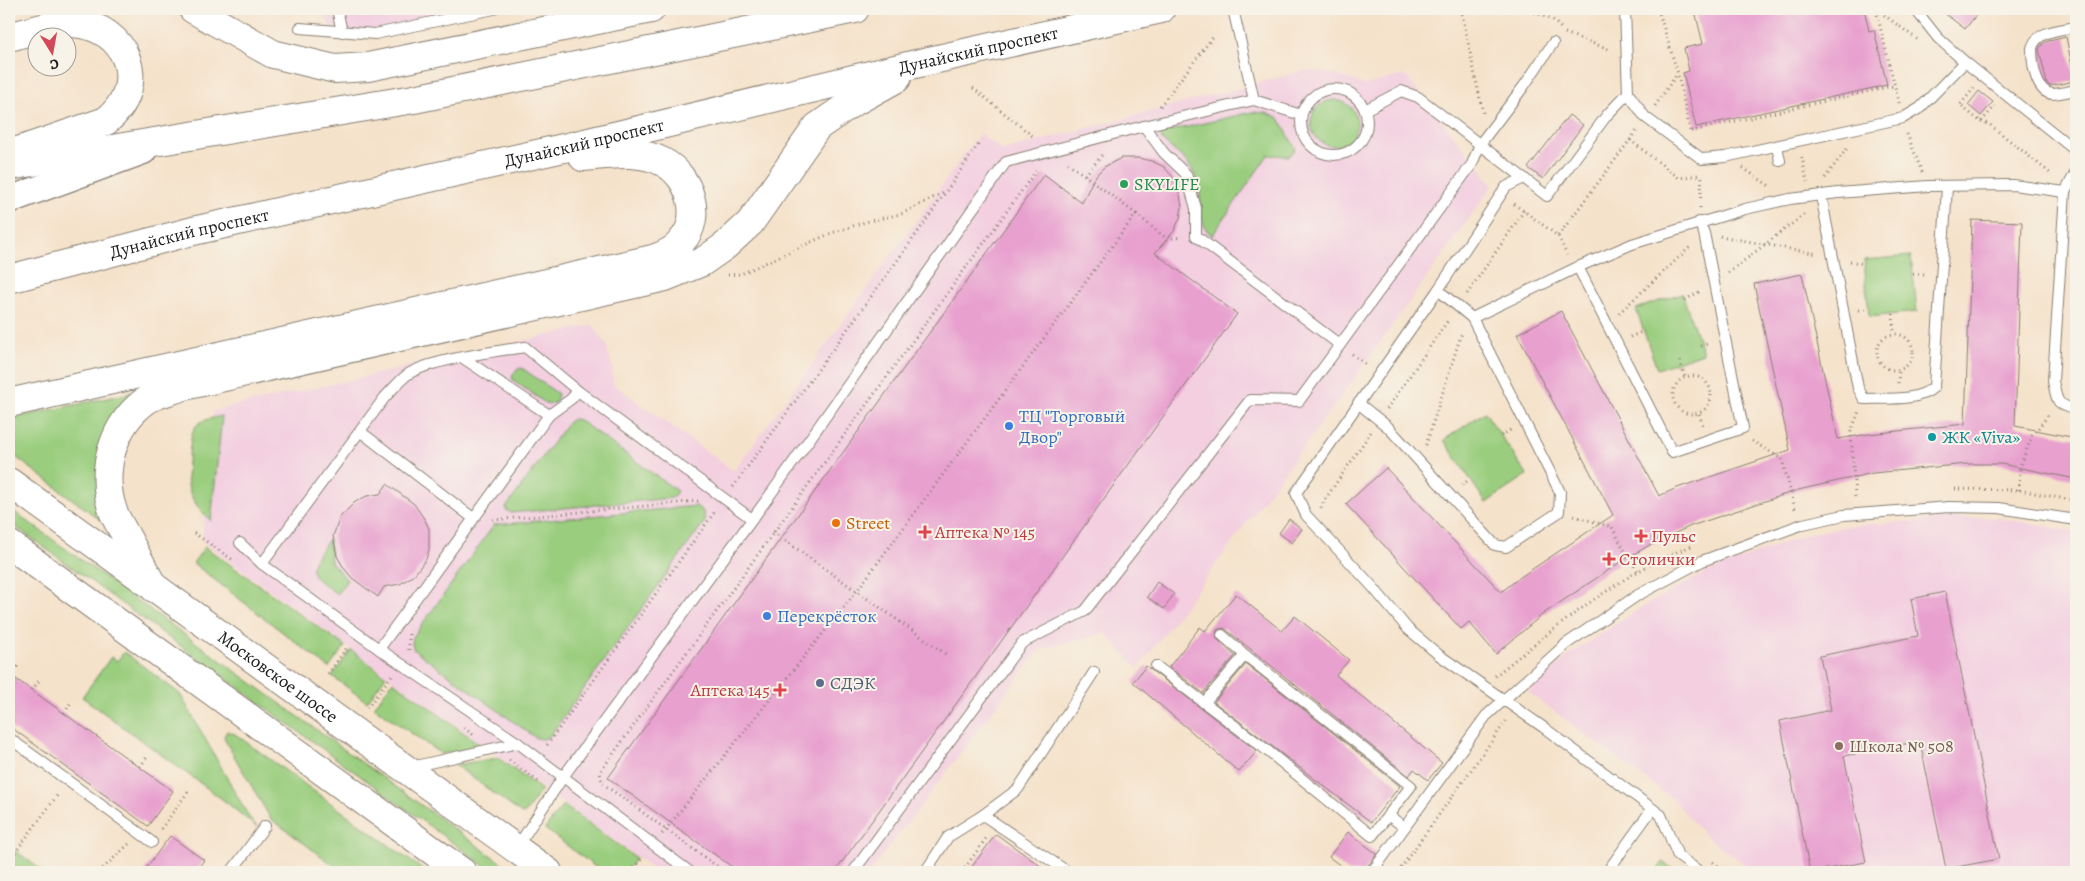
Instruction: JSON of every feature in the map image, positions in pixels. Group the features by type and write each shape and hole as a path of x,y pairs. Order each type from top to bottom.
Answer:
{"main road":[{"path":"193,9 273,54 335,69 368,67 652,9"},
{"path":"9,166 414,99 856,9"},
{"name":"Дунайский проспект","path":"9,279 193,231 1161,9"},
{"path":"9,37 71,23 92,26 109,35 118,44 129,68 130,83 127,97 121,107 106,121 9,154"},
{"path":"154,588 113,511 106,471 110,453 125,421 150,398 184,386 665,276 702,262 725,246 750,223 817,127 850,104 924,62"},
{"path":"9,404 653,259 669,253 683,241 690,227 693,210 688,189 663,162 633,153 487,164"},
{"name":"Московское шоссе","path":"9,482 548,872"},
{"path":"9,544 462,872"}],"street":[{"path":"9,200 181,137"}],"lane":[{"path":"337,9 342,32"},
{"path":"300,28 375,34 494,9"},
{"path":"1233,9 1254,100"},
{"path":"1625,9 1628,93 1646,117 1702,159 1725,157 1903,118 1920,108 1965,62"},
{"path":"1915,9 1938,38 1965,62 2076,151"},
{"path":"2076,27 2040,36 2032,48 2038,81 2043,90 2052,94 2076,90"},
{"path":"853,872 1022,643 1085,611 1250,400 1299,401 1472,164 1480,144 1524,86 1553,43"},
{"path":"1333,89 1344,90 1353,95 1365,110 1367,124 1364,138 1355,148 1343,155 1329,156 1316,151 1306,141 1301,128 1301,115 1307,102 1314,95 1333,89"},
{"path":"1365,110 1401,91 1418,97 1547,196 1607,115 1628,93"},
{"path":"516,849 563,777 752,519 1006,162 1254,100 1301,115"},
{"path":"1144,126 1164,153 1186,174 1196,208 1196,236 1229,263 1340,344"},
{"path":"1777,146 1780,160"},
{"path":"2076,172 2066,190 2053,381 2058,402 2063,407 2076,409"},
{"path":"1524,178 1506,187 1438,290 1296,493 1306,515 1371,585 1408,629 1439,655 1517,709 1661,815 1678,856 1700,872"},
{"path":"1472,318 1576,268 1632,244 1745,209 1790,200 1928,186 2013,185 2066,190"},
{"path":"1816,198 1858,388 1864,399 1897,398 1927,394 1934,387 1947,187"},
{"path":"1576,268 1672,452 1743,428 1704,234 1699,222"},
{"path":"1358,403 1388,428 1421,462 1494,545 1506,547 1559,512 1560,492 1472,318 1438,290"},
{"path":"262,564 385,397 408,374 425,366 525,347 578,391 752,519"},
{"path":"463,358 549,415"},
{"path":"379,649 549,415 571,399 578,391"},
{"path":"360,432 473,518"},
{"path":"1372,872 1486,716 1566,644 1638,595 1702,561 1803,524 1844,515 1948,507 1999,508 2076,520"},
{"path":"240,543 262,564 379,649 518,744 690,872"},
{"path":"1156,666 1264,748 1372,836 1411,786 1222,635"},
{"path":"1204,703 1245,654"},
{"path":"926,872 948,837 983,815 1018,789 1094,672"},
{"path":"9,738 152,842"},
{"path":"404,768 518,744"},
{"path":"1607,872 1652,809"},
{"path":"983,815 1068,872"},
{"path":"1388,815 1404,827"},
{"path":"230,872 265,826"}],"path":[{"path":"1461,9 1488,133"},
{"path":"1525,9 1552,18 1566,34 1627,56"},
{"path":"1658,9 1678,74 1691,136 1684,130"},
{"path":"1876,9 1921,42"},
{"path":"1876,9 1905,128 1928,186"},
{"path":"1160,107 1213,37"},
{"path":"1983,76 1960,105 1981,122 1988,124 2066,190"},
{"path":"1690,131 1894,86"},
{"path":"973,88 1038,140"},
{"path":"1981,122 2005,94"},
{"path":"1648,102 1654,108"},
{"path":"1899,104 1906,103"},
{"path":"1713,284 1816,198 1864,128"},
{"path":"1799,141 1816,198"},
{"path":"553,792 527,773 980,142"},
{"path":"1099,151 1108,149"},
{"path":"1725,157 1790,200"},
{"path":"1072,158 1063,160 1167,239"},
{"path":"1699,222 1702,159"},
{"path":"725,872 602,783 600,772 1036,171 1045,167"},
{"path":"1506,187 1514,204 1558,236 1576,268"},
{"path":"728,275 742,274 829,234 865,222 902,214 945,192"},
{"path":"671,823 856,592 1136,214"},
{"path":"1893,314 1894,334"},
{"path":"1421,462 1465,323 1472,318"},
{"path":"1894,334 1909,339 1914,351 1910,363 1899,370 1886,368 1881,364 1876,352 1881,340 1894,334"},
{"path":"1352,353 1363,362"},
{"path":"1680,361 1686,377"},
{"path":"1686,377 1700,378 1710,386 1712,391 1710,404 1706,410 1699,414 1684,413 1674,405 1674,387 1686,377"},
{"path":"1855,497 1851,432 1864,399"},
{"path":"2019,490 2020,466 2032,436 2058,402"},
{"path":"1743,428 1749,439 1782,459 1795,509"},
{"path":"691,495 714,512"},
{"path":"496,512 490,520 699,500"},
{"path":"1559,512 1612,527 1638,572"},
{"path":"773,532 947,655"},
{"path":"367,708 409,652 409,633"},
{"path":"11,676 20,663"},
{"path":"32,690 41,678"},
{"path":"64,713 72,701"},
{"path":"1398,872 1506,721 1517,709"},
{"path":"140,767 147,757"},
{"path":"9,862 68,781"},
{"path":"152,842 190,789"},
{"path":"962,872 997,823"},
{"path":"99,872 141,833"},
{"path":"632,872 643,857 636,852"}],"shaded area":[{"path":"322,9 473,9 335,38"},
{"path":"1307,70 1337,75 1365,85 1405,75 1493,185 1353,380 1138,669 1105,633 1039,650 870,872 658,872 202,541 213,411 593,325 607,346 613,371 613,384 734,471 980,133 1002,151"},
{"name":"Школа № 508","path":"1948,518 1999,518 2076,532 2076,872 1755,872 1702,833 1675,801 1528,692 1572,653 1642,607 1705,573 1805,535 1847,526"}],"green space":[{"path":"1334,100 1347,104 1353,110 1357,123 1353,136 1347,142 1334,146 1321,142 1315,136 1311,123 1315,110 1321,104"},
{"path":"1252,112 1266,113 1279,118 1296,149 1289,156 1268,155 1212,236 1203,223 1199,191 1191,168 1184,159 1162,140 1161,135 1165,132"},
{"path":"1911,256 1917,312 1869,317 1864,260"},
{"path":"1682,293 1703,353 1657,369 1636,309"},
{"path":"522,368 558,394 556,402 548,405 513,380 512,376 518,369"},
{"path":"158,387 140,397 103,522 9,452 9,419"},
{"path":"1485,412 1527,475 1486,503 1444,440"},
{"path":"222,416 211,521 202,512 188,487 188,459 195,427 205,420"},
{"path":"573,419 579,420 677,491 672,498 511,513 505,509 568,422"},
{"path":"696,506 703,511 705,521 549,737 543,739 536,738 414,650 412,644 413,637 494,525"},
{"path":"9,508 514,872 493,872 9,522"},
{"path":"329,539 331,562 347,580 337,594 319,580 312,570 316,558"},
{"path":"205,547 345,646 329,668 193,563"},
{"path":"351,650 386,676 367,702 332,676"},
{"path":"124,652 180,694 249,817 258,828 222,799 82,697 111,657 117,661"},
{"path":"393,681 482,746 441,754 374,707"},
{"path":"227,731 235,734 426,872 343,872 271,819 227,744 224,736"},
{"path":"498,758 542,790 525,813 522,814 455,765"},
{"path":"563,805 636,858 625,872 602,872 545,829"},
{"path":"9,846 44,872 9,872"},
{"path":"1663,862 1677,872 1656,872"}],"building":[{"path":"1707,9 1864,9 1869,31 1874,30 1887,85 1696,127 1683,73 1689,71 1684,48 1703,44 1695,11"},
{"path":"1939,9 1981,9 1965,29"},
{"path":"2066,37 2075,81 2050,86 2047,83 2039,49 2045,42"},
{"path":"1979,91 1993,102 1981,116 1968,105"},
{"path":"1569,115 1583,125 1543,179 1528,168"},
{"name":"ТЦ \"Торговый Двор\"","path":"1121,158 1138,158 1152,161 1164,167 1172,176 1177,184 1180,195 1182,207 1180,218 1174,231 1155,253 1237,314 835,872 739,872 608,778 1044,174 1082,203 1098,173 1104,167"},
{"name":"ЖК «Viva»","path":"1972,220 2022,222 2015,426 2076,438 2076,479 2001,464 1967,464 1873,473 1798,490 1691,526 1655,542 1622,561 1543,614 1496,654 1469,622 1461,629 1346,504 1386,468 1501,592 1613,515 1517,334 1561,311 1659,496 1677,488 1790,450 1754,284 1802,274 1838,439 1965,424"},
{"path":"387,484 414,504 425,520 429,529 429,550 426,559 414,575 400,584 384,587 378,597 352,578 344,568 337,556 333,536 340,517 355,502 367,496 380,494"},
{"path":"1289,519 1302,529 1292,543 1279,533"},
{"path":"1157,582 1174,594 1164,609 1147,597"},
{"path":"1945,592 1999,859 1946,869 1920,741 1844,756 1866,862 1810,872 1780,721 1831,710 1820,656 1918,636 1911,599"},
{"path":"1236,594 1282,631 1295,616 1349,660 1336,675 1442,763 1428,780 1414,769 1409,776 1224,628 1217,630 1216,638 1235,656 1203,693 1169,667 1200,627 1205,631"},
{"path":"1246,664 1400,786 1371,822 1214,702"},
{"path":"1146,666 1257,751 1239,772 1133,682"},
{"path":"9,674 173,791 148,826 9,726"},
{"path":"1348,832 1377,854 1363,872 1349,872 1329,857"},
{"path":"996,834 1049,872 968,872"},
{"path":"170,836 204,860 195,872 143,872"}],"place":[{"name":"SKYLIFE","path":"1124,184"},
{"name":"ТЦ \"Торговый Двор\"","path":"1009,426"},
{"name":"ЖК «Viva»","path":"1932,437"},
{"name":"Street","path":"836,523"},
{"name":"Аптека № 145","path":"925,532"},
{"name":"Пульс","path":"1641,536"},
{"name":"Столички","path":"1609,559"},
{"name":"Перекрёсток","path":"767,616"},
{"name":"СДЭК","path":"820,683"},
{"name":"Аптека 145","path":"780,690"},
{"name":"Школа № 508","path":"1839,746"}]}
